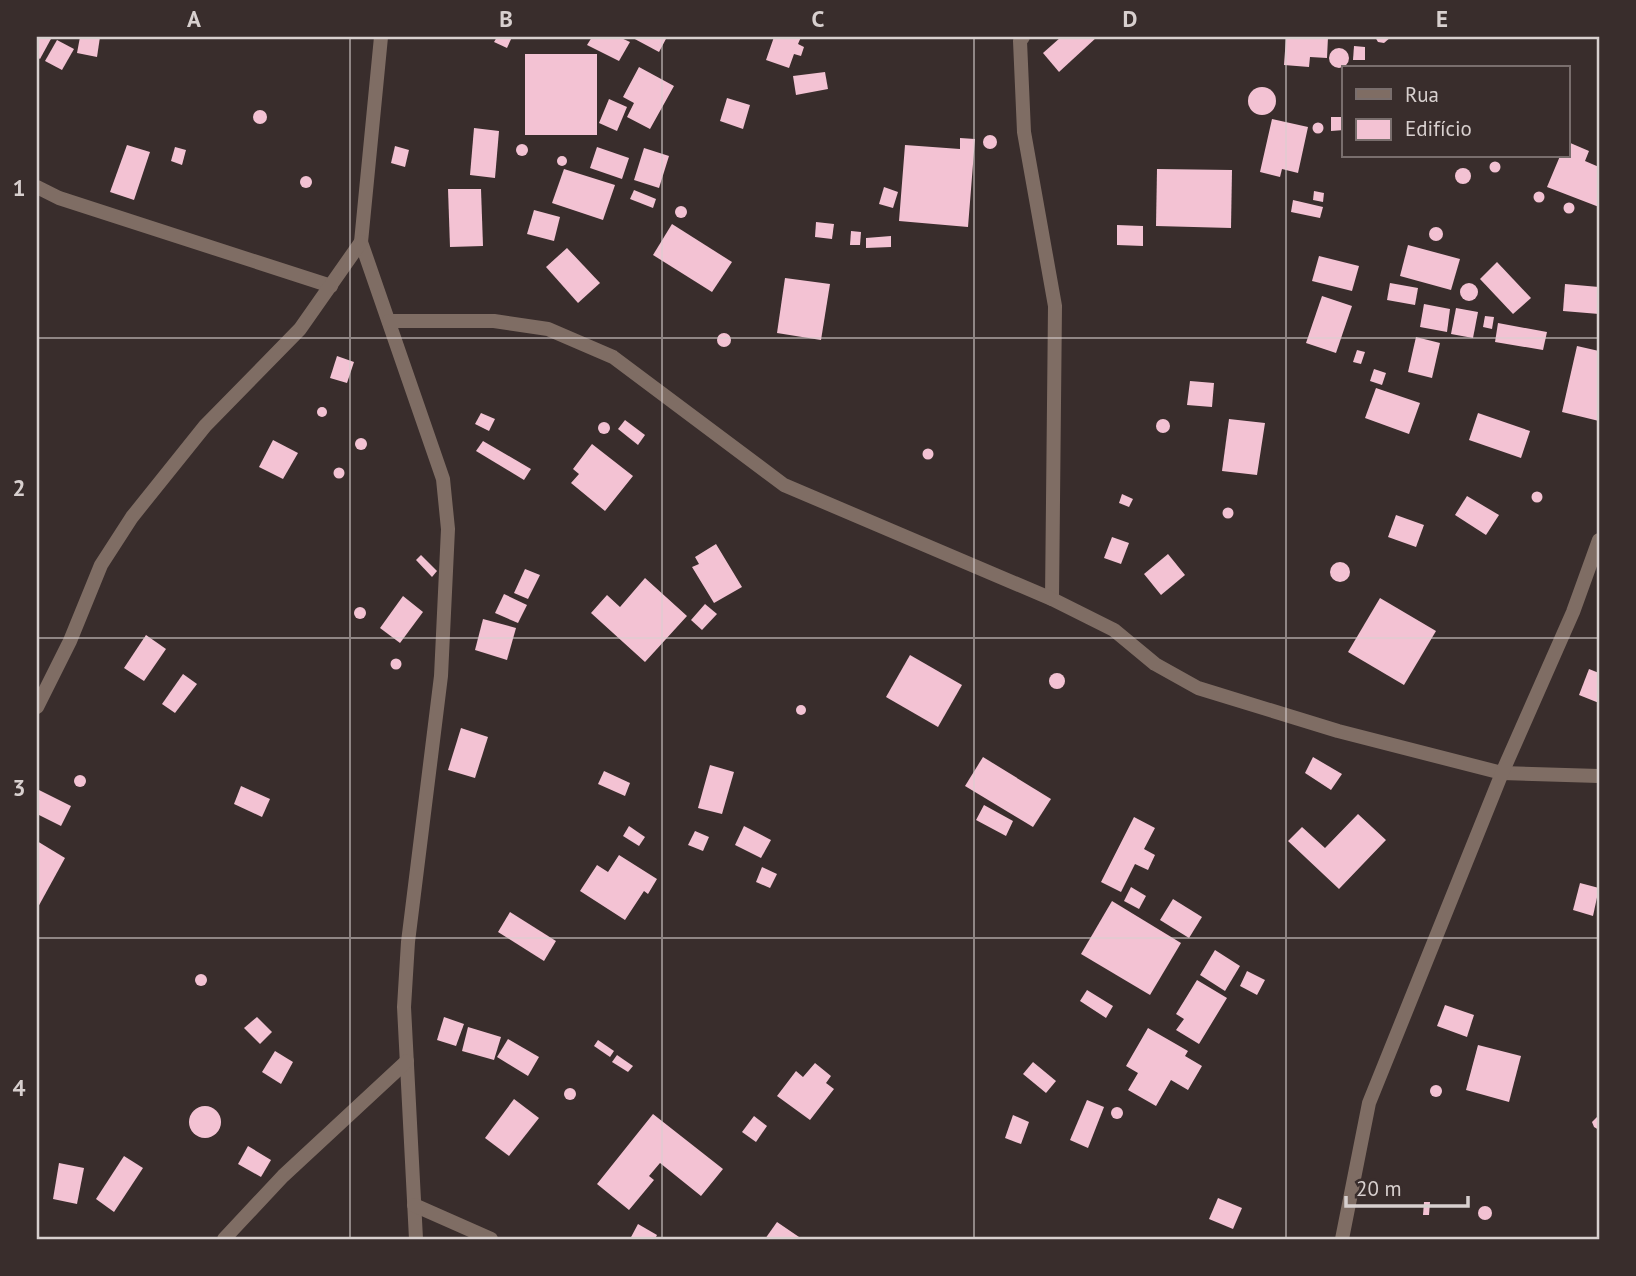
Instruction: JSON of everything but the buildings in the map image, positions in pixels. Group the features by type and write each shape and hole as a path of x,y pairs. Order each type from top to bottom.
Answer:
{"street":[{"path":"381,37 361,242 443,479 448,529 441,676 408,942 404,1007 416,1239"},
{"path":"1023,37 1020,41 1024,132 1055,306 1052,599"},
{"path":"37,187 59,198 331,286"},
{"path":"37,707 71,641 101,565 132,517 205,426 300,329 361,242"},
{"path":"389,321 494,321 548,328 613,357 784,485 1052,599 1114,630 1156,664 1198,688 1338,731 1502,773 1599,776"},
{"path":"1342,1239 1369,1103 1502,773 1573,612 1599,540"},
{"path":"224,1239 283,1176 407,1061"},
{"path":"414,1205 491,1239"}]}
